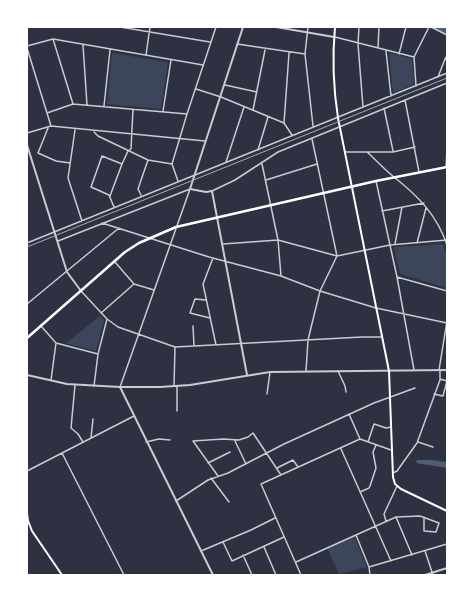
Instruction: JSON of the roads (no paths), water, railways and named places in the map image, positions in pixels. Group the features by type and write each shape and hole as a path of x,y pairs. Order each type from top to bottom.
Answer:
{"main road":[{"path":"335,27 333,90 389,371 392,473 397,486 447,510"},
{"path":"27,338 114,261 139,243 176,227 394,177 447,167"},
{"path":"28,518 32,531 62,575"}],"street":[{"path":"120,27 210,42"},
{"path":"146,55 150,27"},
{"path":"178,181 172,164 216,27"},
{"path":"213,575 120,387 190,189 243,27"},
{"path":"277,27 334,37 414,57"},
{"path":"308,27 304,54 313,127"},
{"path":"359,27 358,44 363,107"},
{"path":"378,48 379,27"},
{"path":"399,54 406,27"},
{"path":"416,86 414,57 430,27 447,36"},
{"path":"51,126 27,47 53,39 203,65"},
{"path":"53,39 73,104"},
{"path":"83,44 87,105"},
{"path":"237,44 265,50 304,54"},
{"path":"104,106 110,50"},
{"path":"253,110 265,50"},
{"path":"386,51 391,96"},
{"path":"284,123 289,53"},
{"path":"438,77 447,56"},
{"path":"163,111 171,60"},
{"path":"27,243 447,73"},
{"path":"58,240 190,189 206,192 212,191 235,180 262,164 278,152 447,83"},
{"path":"225,85 257,92"},
{"path":"196,89 221,97 284,123 292,135"},
{"path":"405,100 419,172"},
{"path":"47,112 73,104 187,114"},
{"path":"225,162 244,107"},
{"path":"384,108 393,152"},
{"path":"114,207 110,196 128,151 132,149 133,137 131,134 133,109"},
{"path":"258,150 269,117"},
{"path":"27,133 51,126 205,141"},
{"path":"48,127 38,153 56,161 70,163"},
{"path":"75,129 68,178 82,221"},
{"path":"93,131 98,136 148,160 172,164"},
{"path":"306,371 308,340 320,291 337,256 312,139"},
{"path":"27,145 58,240 66,272 107,320 118,327 174,347 383,337"},
{"path":"345,152 393,152 415,147"},
{"path":"447,149 447,167"},
{"path":"367,152 424,203 438,225 447,245"},
{"path":"110,196 91,187 102,156 122,164"},
{"path":"141,196 138,189 148,160"},
{"path":"262,164 278,240 281,276"},
{"path":"266,180 317,164"},
{"path":"376,181 397,277 414,370"},
{"path":"212,191 246,375"},
{"path":"382,211 424,203"},
{"path":"395,244 402,207"},
{"path":"417,243 426,207"},
{"path":"102,223 213,258 281,276 320,291 376,308 403,315 447,323 439,370 440,379 418,442 396,471 392,473"},
{"path":"27,304 119,228"},
{"path":"222,244 278,240 337,256 395,244 446,240"},
{"path":"213,258 203,284 216,345"},
{"path":"114,261 134,284 154,290"},
{"path":"397,277 447,291"},
{"path":"101,313 134,284"},
{"path":"206,300 195,299 190,313 210,318"},
{"path":"94,386 98,354 107,320"},
{"path":"41,326 56,343 98,354"},
{"path":"192,326 194,346"},
{"path":"51,380 56,343"},
{"path":"174,347 177,411"},
{"path":"27,375 76,384 120,387 176,386 270,372 447,370"},
{"path":"338,371 345,386 346,392"},
{"path":"267,394 270,372"},
{"path":"434,394 443,396 447,381 440,379"},
{"path":"76,384 71,428 78,434 83,442"},
{"path":"176,501 211,478 246,464 349,414 390,396 415,388"},
{"path":"349,414 360,439 391,450"},
{"path":"27,471 134,416"},
{"path":"91,438 93,419"},
{"path":"368,442 374,424 386,428 391,427"},
{"path":"218,476 193,441 223,439 233,439 235,441 243,439 253,433 281,475"},
{"path":"146,442 159,439 170,440"},
{"path":"301,575 261,484 360,439"},
{"path":"235,441 246,464"},
{"path":"418,442 433,447"},
{"path":"360,492 369,488 376,468 373,452 376,444"},
{"path":"341,448 391,560"},
{"path":"208,462 230,452"},
{"path":"62,453 124,575"},
{"path":"277,468 293,460 298,467"},
{"path":"211,478 229,502"},
{"path":"386,521 384,514 397,486"},
{"path":"27,514 28,518"},
{"path":"396,517 412,555"},
{"path":"296,562 396,517 424,517 439,523 436,532 424,531 424,517"},
{"path":"201,551 275,518"},
{"path":"356,535 369,567 370,575"},
{"path":"223,542 232,561 284,537"},
{"path":"369,567 447,544"},
{"path":"264,547 276,575"},
{"path":"425,551 433,574"},
{"path":"243,555 252,575"},
{"path":"425,575 433,574 447,568"}],"waterway":[{"path":"438,27 447,32"}],"railway":[{"path":"27,247 447,78"}]}
